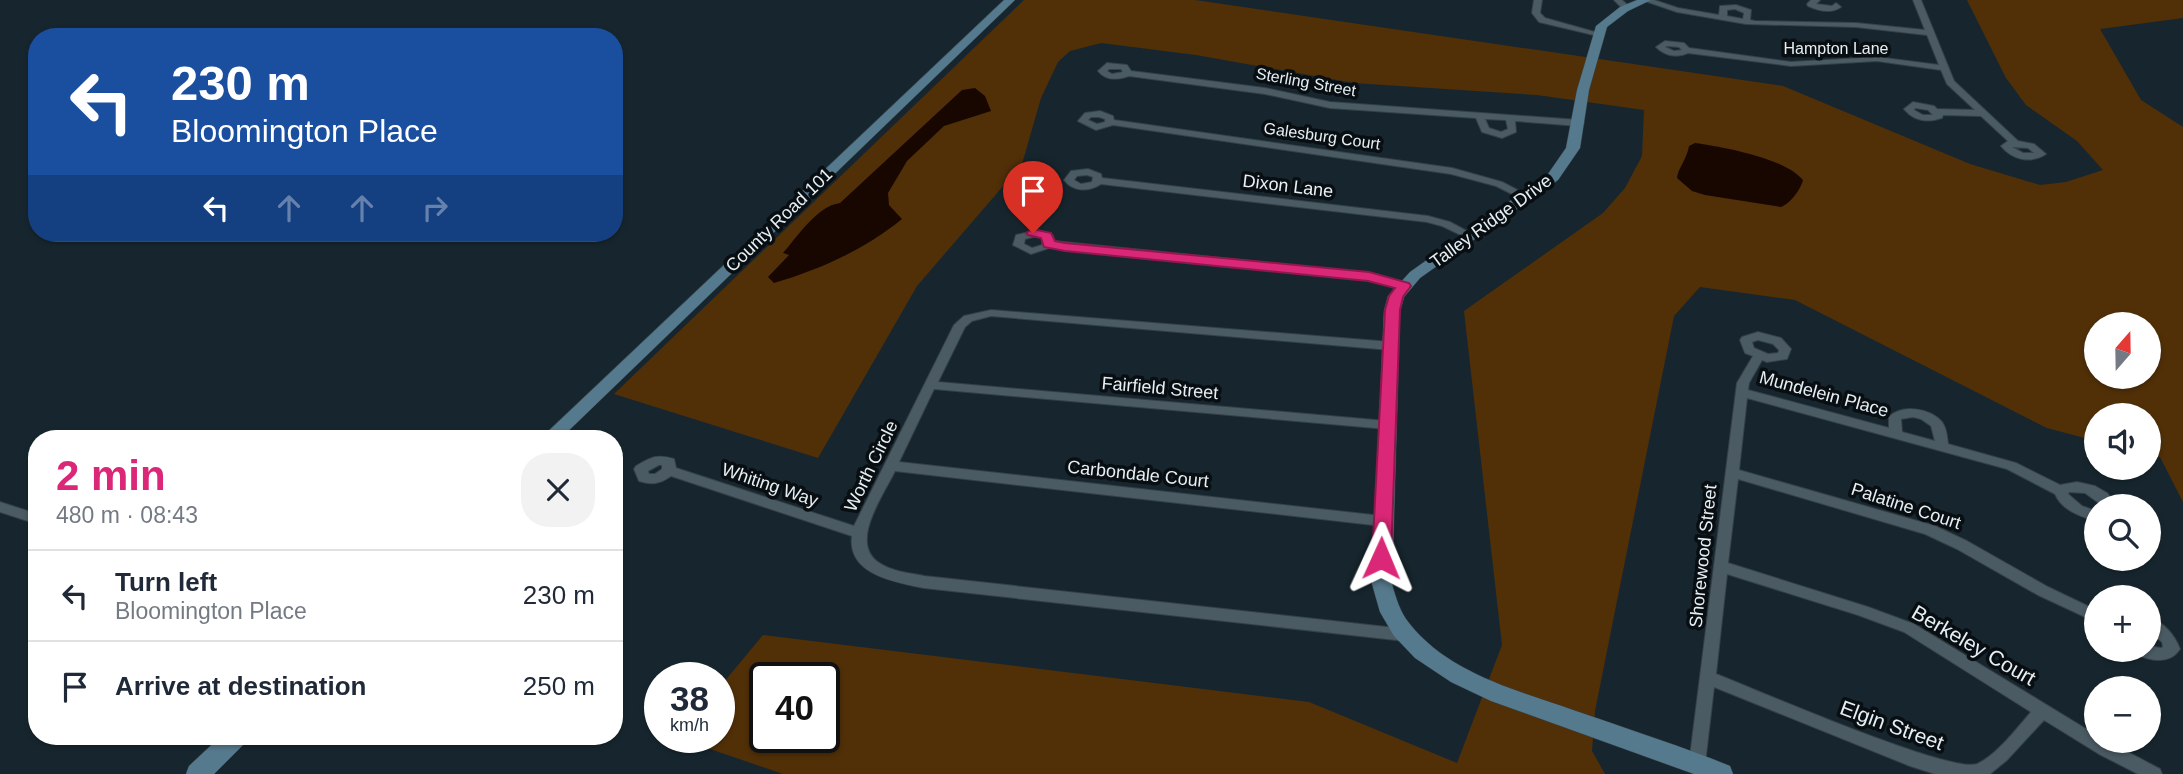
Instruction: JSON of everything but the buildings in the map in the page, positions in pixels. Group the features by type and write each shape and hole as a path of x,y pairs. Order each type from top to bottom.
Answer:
{"street":[{"name":"County Road 101","path":"557,430 1010,0"},
{"path":"1538,0 1536,13 1542,20 1598,34 1623,4 1646,0 1677,10 1746,22 1844,25 1930,33"},
{"path":"1816,0 1811,2 1813,5 1829,9 1844,25"},
{"path":"1821,0 1837,6 1829,9"},
{"path":"1917,0 1950,82 2015,143"},
{"path":"1723,18 1723,8 1736,7 1748,12 1746,22"},
{"name":"Talley Ridge Drive","path":"1404,286 1553,177 1564,164 1573,148 1583,90 1598,34"},
{"name":"Hampton Lane","path":"1687,50 1791,64 1877,59 1944,68"},
{"name":"Sterling Street","path":"1128,73 1265,91 1329,105 1579,123"},
{"path":"1938,112 1982,113"},
{"path":"1479,116 1485,130 1502,135 1513,130 1510,117"},
{"name":"Galesburg Court","path":"1111,122 1452,171 1499,184 1526,197"},
{"name":"Dixon Lane","path":"1099,181 1428,219 1471,236"},
{"path":"1049,244 1369,276 1404,286 1396,296 1392,310 1382,521 1382,584 1389,610 1405,635 1424,653 1451,671 1505,696 1721,774"},
{"name":"Worth Circle","path":"1391,346 991,313 968,318 960,325 858,533 859,555 870,565 924,582 1405,635"},
{"name":"Shorewood Street","path":"1697,764 1743,383 1759,356"},
{"name":"Fairfield Street","path":"930,385 1387,425"},
{"name":"Mundelein Place","path":"1742,393 2011,466 2061,491 2070,506 2084,511"},
{"name":"Mundelein Place","path":"1896,434 1895,417 1900,414 1917,414 1935,423 1940,429 1942,446"},
{"name":"Carbondale Court","path":"890,466 1382,521"},
{"name":"Whiting Way","path":"669,471 858,533"},
{"name":"Palatine Court","path":"1732,473 1930,530 2084,610"},
{"name":"Mundelein Place","path":"2061,491 2068,486 2082,487 2098,494"},
{"path":"0,506 28,516"},
{"name":"Berkeley Court","path":"1720,566 1909,628 2105,749 2154,774"},
{"path":"2161,632 2168,638 2172,649 2169,653 2161,655"},
{"name":"Elgin Street","path":"1709,678 1916,761 1945,769 1975,772 1991,764 2043,710"},
{"path":"198,774 228,745"}],"shaded area":[{"path":"1024,0 1195,0 1783,86 1970,164 2040,185 2066,182 2103,170 2077,141 2026,105 2006,78 1967,0 2183,0 2183,18 2100,29 2141,100 2183,127 2183,502 2161,459 2161,403 2084,403 2084,438 2047,428 1795,300 1700,287 1674,316 1595,711 1592,751 1605,774 783,774 722,753 735,753 735,669 763,635 1309,702 1457,763 1502,645 1464,311 1603,213 1625,188 1642,156 1644,110 1537,95 1354,83 1196,55 1101,43 1070,51 1058,62 1041,98 1022,164 917,286 818,458 614,394"},
{"path":"975,88 985,96 991,111 944,126 907,161 888,193 889,205 902,219 873,240 825,265 774,283 768,277 789,255 783,253 816,216 840,203 962,90"},
{"path":"1695,143 1768,160 1794,172 1803,180 1802,184 1791,200 1781,207 1692,191 1677,178 1689,146"}],"route":[{"path":"1033,233 1049,238 1049,244 1065,247 1369,276 1404,286 1396,296 1392,310 1381,558"}]}
